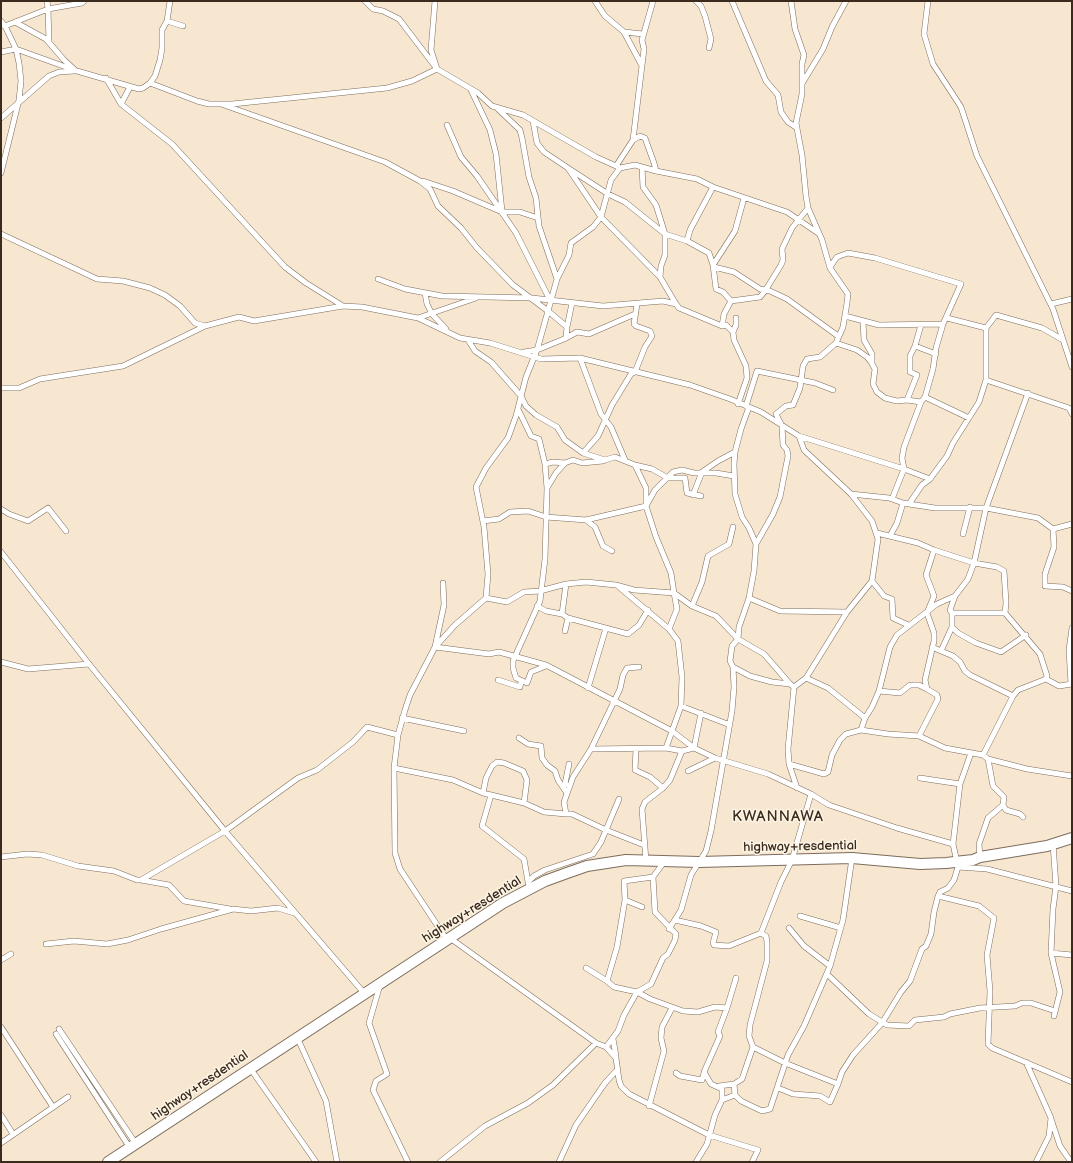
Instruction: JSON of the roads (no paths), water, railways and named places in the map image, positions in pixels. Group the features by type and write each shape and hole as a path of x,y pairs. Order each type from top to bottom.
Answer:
{"highway":[{"name":"highway+resdential","path":"108,1162 364,993 380,985 529,885 587,866 626,860 699,862 852,858 920,864 958,864 980,857 1003,855 1053,844 1072,838"}],"street":[{"path":"47,1 49,42"},
{"path":"3,25 48,9 82,3 84,1"},
{"path":"1,52 16,49 77,71 106,78 139,89 150,83 155,76 162,48 162,30 167,21 170,1"},
{"path":"365,1 374,10 383,11 399,19 437,69 470,88 496,107 520,130 536,198 538,218 547,251 557,279"},
{"path":"435,1 431,50 437,69"},
{"path":"595,1 605,16 624,32 641,64"},
{"path":"435,647 455,626 486,598 488,574 483,521 476,488 486,468 508,438 537,350 557,279 569,255 570,243 593,227 601,217 611,180 632,140 644,49 643,34 653,1"},
{"path":"696,1 701,6 705,16 711,40 709,48"},
{"path":"732,1 766,81 778,95 781,112 788,122 797,128"},
{"path":"669,929 681,910 691,875 706,851 730,725 734,687 733,667 730,661 732,646 738,639 739,627 749,598 754,571 756,544 773,514 780,497 788,450 783,445 782,426 776,414 786,406 793,405 802,381 803,366 807,359 820,357 836,343 843,327 848,294 830,268 819,234 808,208 802,154 796,123 803,82 802,64 804,55 795,29 791,1"},
{"path":"803,82 823,49 832,27 846,1"},
{"path":"928,1 924,34 932,64 961,107 977,156 1051,304 1072,367"},
{"path":"1,21 16,49 20,63 21,81 19,102 1,173"},
{"path":"167,21 183,26"},
{"path":"15,22 49,42 64,60 77,71"},
{"path":"624,32 643,34"},
{"path":"150,83 197,101 221,104 305,98 387,88 412,81 437,69"},
{"path":"1,118 49,76 59,72 77,71"},
{"path":"106,78 121,104 172,144 285,267 306,283 343,306"},
{"path":"121,104 130,87"},
{"path":"470,88 490,130 496,154 502,212"},
{"path":"221,104 385,162 420,181 430,188 438,206 461,228 477,248 513,285 548,310 567,327"},
{"path":"496,107 514,112 533,121 596,157 618,167 635,165 656,171 697,179 713,187 787,212 819,234"},
{"path":"533,121 537,143 544,152 608,194 625,202 666,234 687,242 709,254 714,266 716,289 723,292 731,300"},
{"path":"447,125 461,157 516,233 550,300"},
{"path":"632,140 640,136 645,138 656,171"},
{"path":"642,167 643,188 656,205 666,234 665,255 661,266 660,277"},
{"path":"568,168 601,217 660,277 679,308 722,326 726,325 733,332"},
{"path":"420,181 453,190 502,212 520,212 538,218"},
{"path":"687,242 690,230 713,187"},
{"path":"714,266 735,231 744,198"},
{"path":"731,300 760,297 781,265 783,260 782,249 792,228 808,208"},
{"path":"1,234 98,278 150,288 165,295 180,306 195,323 205,326"},
{"path":"830,268 837,257 848,253 875,258 961,284 944,324 936,354 934,369 904,447 902,458 904,469 892,499"},
{"path":"714,266 739,274 750,284 787,299 838,336"},
{"path":"378,279 405,289 425,293 478,298 532,298 603,306 663,301 676,304"},
{"path":"425,293 427,304 432,314 448,332"},
{"path":"418,318 478,298"},
{"path":"1051,304 1072,299"},
{"path":"722,326 724,314 731,300"},
{"path":"566,338 572,302"},
{"path":"583,453 598,436 612,405 631,374 635,372 645,347 652,336 650,331 636,326 635,314 637,304"},
{"path":"1,388 19,388 40,379 123,366 205,326 239,317 254,321 343,306 362,307 418,318 468,340 490,343 541,359 580,358 694,386 738,404 747,406 768,416 798,436 904,469 930,479"},
{"path":"521,353 537,350 577,332 589,334 635,314"},
{"path":"909,504 922,485 930,479 947,456 953,442 981,397 986,380 986,328 996,315 1042,328 1063,340"},
{"path":"845,316 863,322 887,326 944,324"},
{"path":"736,318 736,325 733,332 734,340 746,366 747,378 738,404"},
{"path":"947,318 986,328"},
{"path":"863,322 864,340 872,354 872,364"},
{"path":"907,400 917,376 910,372 910,356 915,346 921,325"},
{"path":"468,340 475,351 491,362 521,396 526,406 534,413 557,427 565,440 583,453 605,460"},
{"path":"836,343 858,350 867,357 875,369 873,384 877,392 885,398 897,401 923,400 969,418"},
{"path":"915,346 936,354"},
{"path":"580,358 601,414 606,419 625,460"},
{"path":"756,544 737,505 734,476 735,452 757,372 815,383 833,390"},
{"path":"986,380 1069,408 1072,414"},
{"path":"941,651 952,626 952,613 950,610 955,596 968,579 974,563 986,508 1028,394"},
{"path":"517,408 531,436 538,439 545,464 547,488 545,559 540,591 537,606 515,657 512,668 516,678 521,682 527,683 531,672 546,666"},
{"path":"733,667 750,676 792,686 806,678 847,612 872,580 878,539 872,521 852,494 804,450 798,436"},
{"path":"693,495 702,472 735,452"},
{"path":"545,464 552,462 565,463 573,460 582,463 615,458 625,460 634,465 652,470 668,478 685,478 687,494 701,496"},
{"path":"547,488 556,473 565,463"},
{"path":"634,465 646,488 646,506 656,537 671,574 677,609 669,628"},
{"path":"483,521 498,519 510,512 528,511 546,517 586,520 646,506 655,490 673,472 682,470 694,473 702,472 734,476"},
{"path":"852,494 892,499 903,503 935,508 986,508 1038,518 1053,529"},
{"path":"890,536 897,523 903,503"},
{"path":"963,534 970,507"},
{"path":"1,508 9,514 28,521 48,508 66,531"},
{"path":"586,520 595,527 603,546 612,552"},
{"path":"1053,529 1072,524"},
{"path":"692,606 702,582 708,556 729,544 734,527"},
{"path":"1053,529 1054,547 1045,574 1045,586 1063,587 1072,591"},
{"path":"877,533 918,543 934,550 974,563 997,567 1004,571 1006,603 1005,613"},
{"path":"927,689 925,680 934,633 927,613 934,596 926,575 934,550"},
{"path":"1,552 89,664 225,832 364,993"},
{"path":"872,580 884,596 892,599 893,618 908,625"},
{"path":"486,598 507,602 524,592 540,591 566,584 586,582 616,585 634,590 674,593 692,606 716,616 738,639 764,654 792,686 788,749 789,764 796,788"},
{"path":"443,583 444,605 435,647 410,695 398,735 394,768 395,853 400,868 448,939 596,1043 606,1047 616,1058"},
{"path":"562,614 566,584"},
{"path":"616,585 669,628 678,641 682,672 681,706 666,748"},
{"path":"861,730 865,718 879,691 890,648 897,634 937,604 955,596"},
{"path":"749,598 780,611 847,612"},
{"path":"537,606 546,611 562,614 568,618 628,634 639,625 648,610"},
{"path":"952,613 1005,613 1026,635 1040,654 1047,676 1046,679"},
{"path":"565,631 568,618"},
{"path":"952,626 958,633 976,643 1001,652 1026,635"},
{"path":"588,688 606,628"},
{"path":"983,755 1013,696 1018,690 1046,679 1059,686 1072,684 1070,650 1072,628"},
{"path":"435,647 489,654 499,652 546,666 580,682 588,688 672,731 694,748 715,758 768,774 811,794 829,805 897,828 953,844"},
{"path":"932,647 953,656 960,662 965,671 970,675 1013,696"},
{"path":"1,662 28,669 89,664"},
{"path":"566,814 564,802 567,793 579,766 591,748 614,701 626,668 639,667"},
{"path":"806,678 828,688 865,718"},
{"path":"498,680 520,687 521,682"},
{"path":"879,691 900,693 910,685 919,685 937,695 938,699 919,736"},
{"path":"681,706 730,725"},
{"path":"694,748 700,713"},
{"path":"402,718 464,731"},
{"path":"141,880 225,832 298,778 317,770 353,742 367,727 398,735"},
{"path":"789,764 824,774 828,772 832,755 840,740 846,734 861,730 888,734 919,736 945,748 983,755 988,759 1026,769 1072,776"},
{"path":"519,738 528,744 541,746 542,758 547,765 555,771 558,780 567,793"},
{"path":"591,748 636,750 666,748 682,751 694,748"},
{"path":"636,750 635,770 650,777 663,788"},
{"path":"646,860 642,809 645,802 663,788 670,780 682,751"},
{"path":"778,1088 793,1094 820,1096 830,1102 842,1072 853,1055 882,1023 901,992 910,981 922,949 926,946 931,934 938,896 940,892 948,888 954,880 958,864 953,844 960,784 971,753"},
{"path":"688,771 715,758"},
{"path":"988,759 993,786 1004,797 1003,805 1006,810 1020,814 1023,818"},
{"path":"483,793 486,778 492,766 497,762 504,763 523,771 527,780 524,803"},
{"path":"569,764 565,784 570,786"},
{"path":"394,768 425,773 453,780 483,793 524,803 544,812 572,814 606,830 644,845"},
{"path":"920,778 960,784"},
{"path":"675,920 701,926 716,932 713,943 714,945 729,946 761,933 781,882 792,860 811,794"},
{"path":"491,795 482,826 524,859 529,885"},
{"path":"529,885 534,876 545,870 593,854 606,830 619,799"},
{"path":"980,857 979,844 988,818 1003,805"},
{"path":"827,974 864,1009 882,1023 895,1026 909,1026 915,1020 944,1017 950,1014 989,1007 1031,1003 1055,1013 1060,992 1052,953 1053,908 1056,886 1053,844"},
{"path":"1,857 27,854 42,855 78,866 114,872 137,880 169,885 184,901 251,912 278,908 295,913"},
{"path":"734,1084 736,1095 741,1101 762,1111 770,1109 785,1063 804,1026 830,966 841,928 852,858"},
{"path":"608,981 617,947 626,900 624,881 652,877 664,862"},
{"path":"958,864 987,869 1072,891"},
{"path":"606,1047 613,1039 637,992 651,984 663,958 668,954 675,940 676,934 669,929 655,912 652,877"},
{"path":"938,896 979,906 994,918 987,956 990,991 988,1044 992,1048 1072,1082"},
{"path":"626,900 642,907"},
{"path":"46,944 74,941 107,944 128,940 161,928 233,909"},
{"path":"800,916 841,928"},
{"path":"789,928 804,946 830,966"},
{"path":"704,1072 711,1084 719,1086 734,1084 745,1075 753,1047 749,1036 750,1025 758,990 764,977 767,961 766,936 761,933"},
{"path":"1052,953 1072,955"},
{"path":"1,960 11,954"},
{"path":"586,968 608,981 614,987 637,992 672,1008 683,1011 698,1012 715,1008 727,1008"},
{"path":"676,1073 680,1076 702,1080 720,1036 718,1032 719,1027 727,1008 736,978"},
{"path":"380,985 369,1023 387,1074 376,1081 373,1090 408,1162"},
{"path":"649,1106 664,1051 660,1038 662,1027 672,1008"},
{"path":"1,1027 53,1108"},
{"path":"59,1029 133,1146"},
{"path":"56,1034 133,1146"},
{"path":"297,1037 326,1102 337,1162"},
{"path":"613,1039 617,1070 621,1086 629,1094 649,1106 686,1122 709,1135 758,1150 752,1162"},
{"path":"440,1162 484,1126 528,1103 553,1085 596,1043"},
{"path":"753,1047 785,1063 838,1084"},
{"path":"1026,1062 1051,1118 1060,1146 1071,1162"},
{"path":"250,1068 316,1162"},
{"path":"559,1162 576,1125 605,1083 617,1070"},
{"path":"696,1162 709,1135 715,1115 722,1100 723,1093 719,1086"},
{"path":"722,1100 736,1095"},
{"path":"1,1143 68,1097"},
{"path":"1,1115 13,1134"},
{"path":"1037,1161 1049,1136 1051,1118"}],"district":[{"name":"KWANNAWA","path":"778,817"}]}
